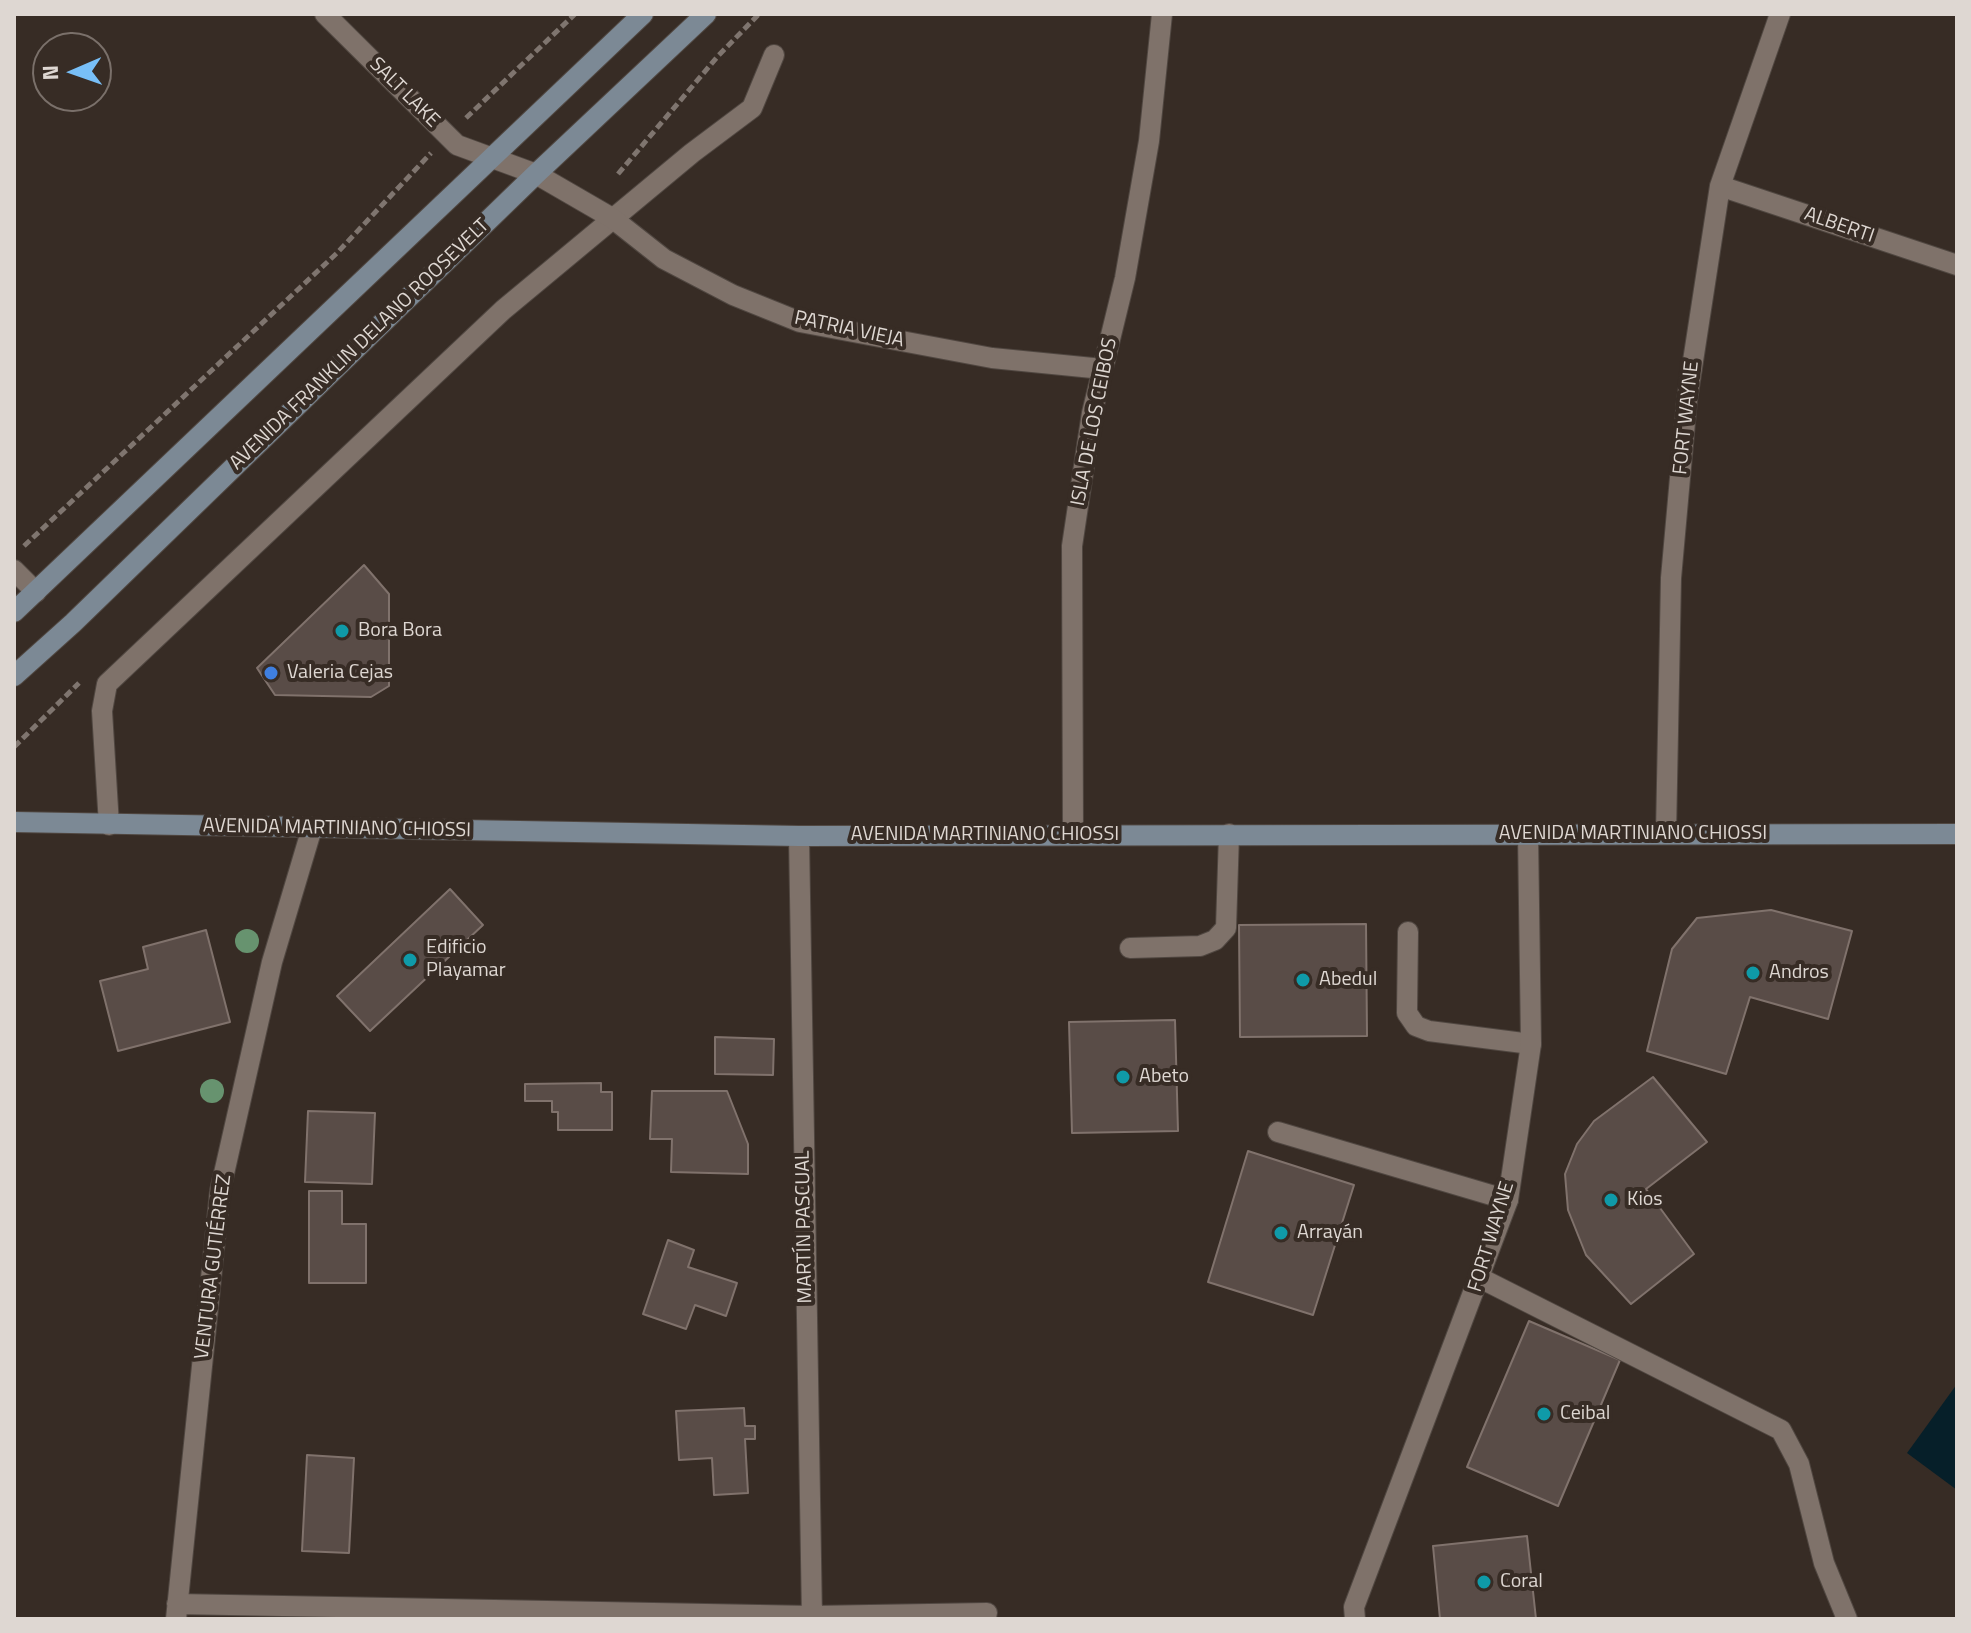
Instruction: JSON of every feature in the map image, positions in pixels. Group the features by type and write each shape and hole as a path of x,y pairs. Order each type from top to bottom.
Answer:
{"street":[{"name":"SALT LAKE","path":"325,14 457,145 536,174"},
{"path":"14,612 643,14"},
{"name":"AVENIDA FRANKLIN DELANO ROOSEVELT","path":"14,676 73,623 536,174 706,14"},
{"name":"ISLA DE LOS CEIBOS","path":"1073,834 1072,546 1092,413 1125,278 1149,141 1162,14"},
{"name":"FORT WAYNE","path":"1666,834 1671,578 1687,400 1720,186 1780,14"},
{"path":"109,825 102,711 107,684 503,310 612,218 752,108 774,55"},
{"name":"PATRIA VIEJA","path":"536,174 612,218 664,259 733,295 800,322 992,358 1103,369"},
{"name":"ALBERTI","path":"1720,186 1957,265"},
{"path":"14,570 36,592"},
{"name":"AVENIDA MARTINIANO CHIOSSI","path":"14,822 799,836 1957,834"},
{"name":"VENTURA GUTIÉRREZ","path":"177,1612 220,1191 272,962 312,828"},
{"path":"1130,948 1200,946 1215,940 1226,928 1229,834"},
{"name":"FORT WAYNE","path":"1355,1619 1354,1607 1508,1200 1531,1044 1528,834"},
{"name":"MARTÍN PASCUAL","path":"799,836 812,1618"},
{"path":"1408,932 1407,1013 1416,1026 1429,1031 1531,1044"},
{"path":"1278,1132 1508,1200"},
{"path":"1480,1278 1781,1430 1799,1464 1824,1563 1847,1619"},
{"path":"177,1612 812,1618 987,1613"}],"path":[{"path":"14,554 337,253 448,135 575,14"}],"water":[{"path":"1957,1384 1957,1490 1907,1453"}],"building":[{"name":"Bora Bora","path":"364,565 389,594 389,686 371,697 275,695 257,668"},
{"name":"Edificio Playamar","path":"450,889 483,925 370,1031 337,996"},
{"name":"Andros","path":"1771,910 1852,931 1828,1019 1750,997 1726,1074 1647,1051 1672,949 1697,918"},
{"name":"Abedul","path":"1366,924 1367,1036 1240,1037 1239,925"},
{"path":"206,930 230,1022 118,1051 100,981 148,969 143,947"},
{"name":"Abeto","path":"1175,1020 1178,1131 1072,1133 1069,1022"},
{"path":"715,1037 774,1039 773,1075 715,1074"},
{"name":"Kios","path":"1653,1077 1707,1142 1646,1189 1694,1254 1631,1304 1586,1255 1568,1210 1565,1174 1577,1144 1594,1121"},
{"path":"601,1083 601,1092 612,1092 612,1130 558,1130 558,1112 552,1112 552,1101 525,1101 525,1084"},
{"path":"652,1091 727,1091 748,1144 748,1174 671,1172 672,1139 650,1139"},
{"path":"308,1111 375,1113 372,1184 305,1182"},
{"name":"Arrayán","path":"1248,1151 1354,1185 1313,1315 1208,1282"},
{"path":"309,1191 342,1191 342,1224 366,1224 366,1283 309,1283"},
{"path":"668,1240 694,1250 688,1267 737,1283 726,1316 695,1305 686,1329 643,1314"},
{"name":"Ceibal","path":"1529,1321 1620,1360 1558,1506 1467,1467"},
{"path":"744,1408 745,1426 755,1426 755,1439 745,1439 748,1493 714,1495 712,1458 679,1460 676,1411"},
{"path":"307,1455 354,1458 349,1553 302,1551"},
{"name":"Coral","path":"1527,1536 1536,1619 1440,1619 1433,1546"}],"place":[{"name":"Bora Bora","path":"342,631"},
{"name":"Valeria Cejas","path":"271,673"},
{"name":"Edificio Playamar","path":"410,960"},
{"name":"Andros","path":"1753,973"},
{"name":"Abedul","path":"1303,980"},
{"name":"Abeto","path":"1123,1077"},
{"name":"Kios","path":"1611,1200"},
{"name":"Arrayán","path":"1281,1233"},
{"name":"Ceibal","path":"1544,1414"},
{"name":"Coral","path":"1484,1582"}]}
